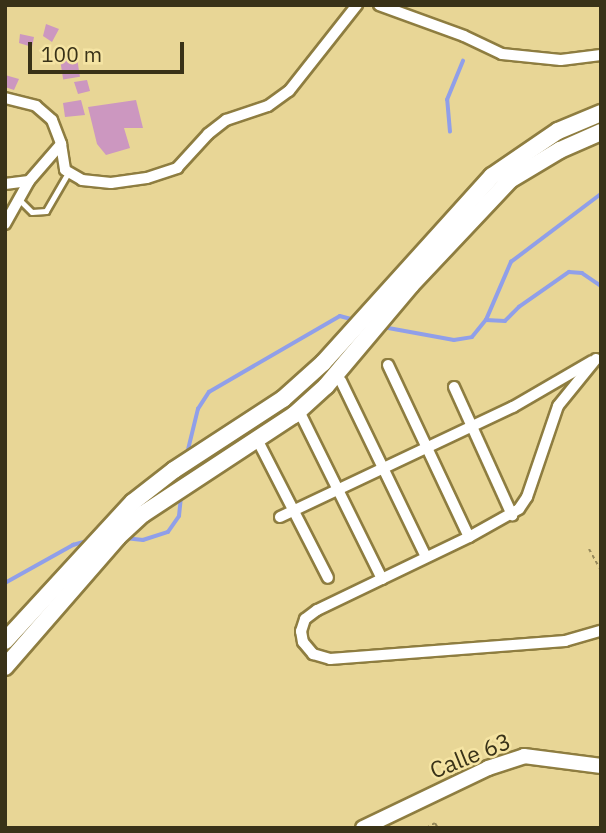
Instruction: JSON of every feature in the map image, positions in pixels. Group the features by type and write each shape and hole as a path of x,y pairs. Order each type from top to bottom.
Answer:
{"highway":[{"path":"5,641 143,514 309,402 408,280 457,213 512,160 558,131 601,113"},
{"path":"408,280 510,180 560,150 601,132"},
{"path":"5,667 82,568"}],"main road":[{"name":"Calle 63","path":"363,828 488,768 524,756 601,766"}],"street":[{"path":"5,98 36,106 52,120 61,144 65,170 82,180 111,183 147,178 177,168 208,134 226,120 268,106 289,91 357,5"},
{"path":"379,5 464,36 502,54 561,60 601,55"},
{"path":"5,224 29,181 61,144"},
{"path":"5,184 29,181"},
{"path":"280,517 513,407 598,358"},
{"path":"598,358 558,407 527,497 512,515 317,610 305,619 301,631 303,642 313,654 330,659 565,641 601,631"},
{"path":"388,365 469,537"},
{"path":"341,381 426,557"},
{"path":"454,387 512,515"},
{"path":"302,415 382,579"},
{"path":"260,445 328,578"}],"lane":[{"path":"19,199 37,214 46,211 69,172"}],"path":[{"path":"589,549 601,571"},
{"path":"426,828 435,823 438,828"}],"building":[{"path":"46,24 59,29 52,42 43,36"},
{"path":"20,34 34,37 32,47 19,43"},
{"path":"77,58 80,77 63,79 60,61"},
{"path":"5,75 19,79 14,90 5,87"},
{"path":"87,80 90,91 78,94 74,82"},
{"path":"81,100 85,115 65,117 63,103"},
{"path":"136,100 143,128 124,128 130,148 106,155 97,144 88,107"}],"waterway":[{"path":"450,132 447,100 463,61"},
{"path":"383,327 454,340 472,337 486,320 511,262 601,194"},
{"path":"486,320 505,321 519,307 569,272 582,273 601,286"},
{"path":"187,454 198,409 209,392 340,316 355,320"},
{"path":"125,538 143,540 168,532 179,516 181,497"},
{"path":"5,583 73,545 90,540"}]}
